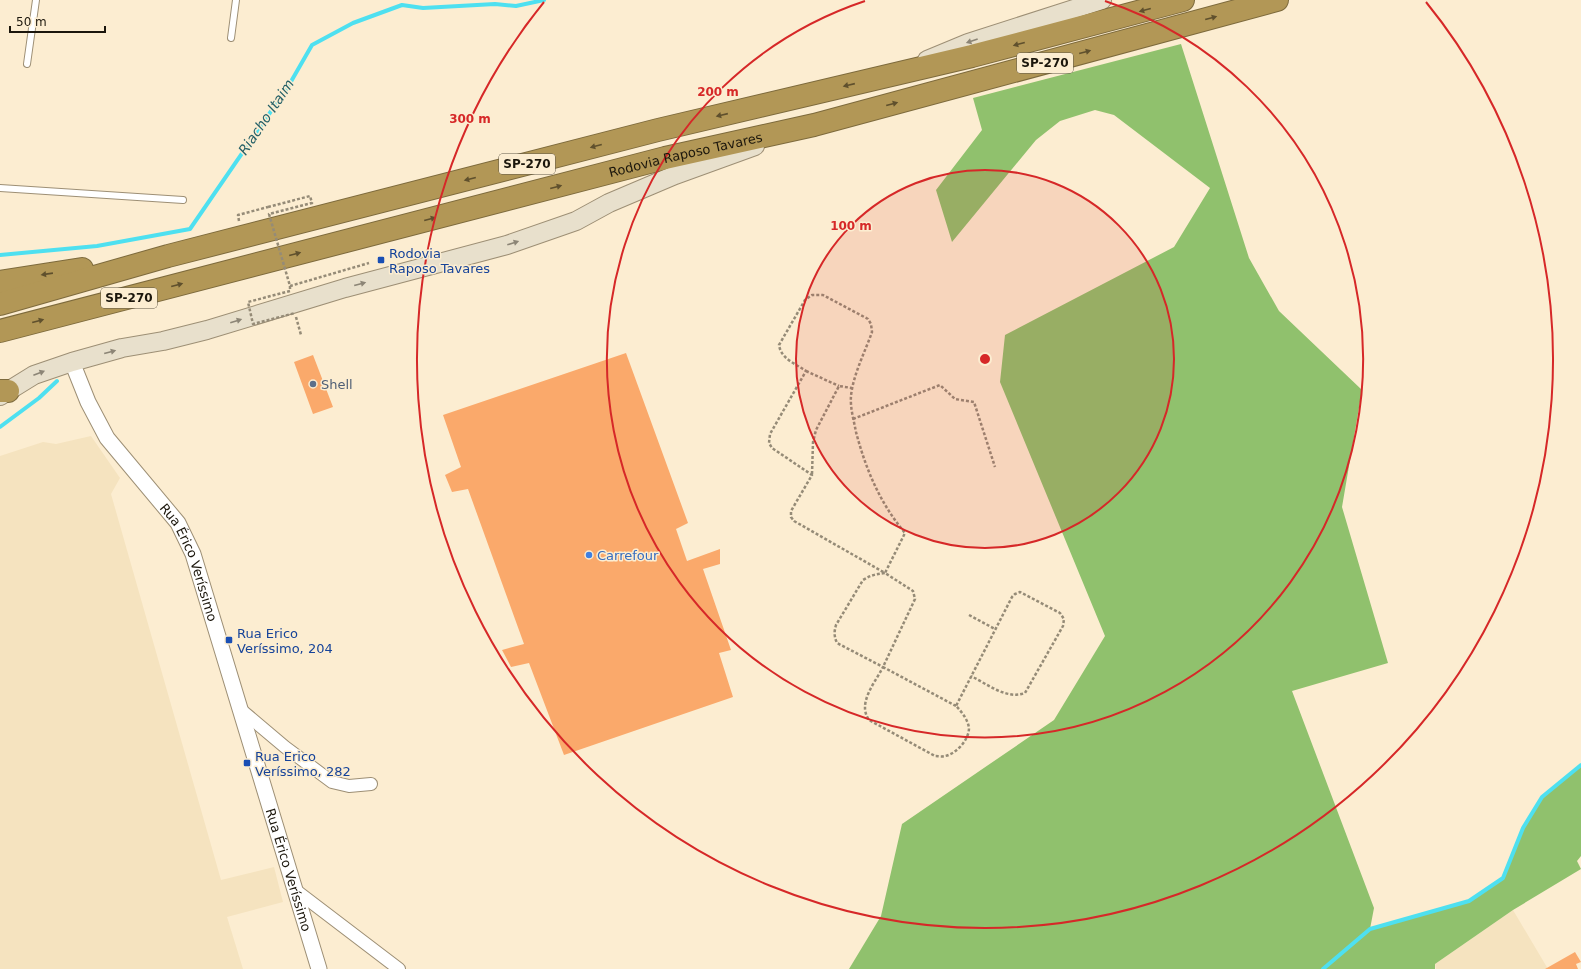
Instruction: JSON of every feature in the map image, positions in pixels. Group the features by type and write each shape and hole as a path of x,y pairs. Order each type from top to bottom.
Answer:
{"highway":[{"name":"SP-270","path":"0,304 168,256 658,130 972,56 1183,0"},
{"name":"Rodovia Raposo Tavares","path":"0,331 665,158 814,125 1277,0"},
{"path":"0,282 168,256"}],"main road":[{"path":"887,76 968,42 1102,0"},
{"path":"3,393 34,375 72,362 122,348 163,341 207,330 346,288 507,245 576,221 609,203 675,175 814,125"}],"street":[{"name":"Rua Érico Veríssimo","path":"72,362 88,402 107,438 178,523 193,554 319,969"},
{"path":"240,709 285,747 332,782 349,786 371,784"},
{"path":"294,889 400,969"}],"lane":[{"path":"27,64 36,0"},
{"path":"231,38 236,0"},
{"path":"0,188 183,200"}],"path":[{"path":"268,207 310,196 312,203 269,214 290,286 290,291 248,302 253,324 295,313 301,335"},
{"path":"290,286 369,263"},
{"path":"852,388 839,386 806,371 784,357 780,351 779,345 805,300 812,295 822,295 868,319 871,324 872,332 852,388 851,398 853,419 860,447 870,476 883,503 905,533 885,574"},
{"path":"806,371 770,434 769,443 772,448 812,475"},
{"path":"853,419 940,385 955,399 974,402 995,466"},
{"path":"839,386 816,430 813,442 812,475 791,511 791,517 794,521 885,574 913,591 915,599 884,667 866,699 864,707 865,714 869,720 935,756 945,756 956,751 967,737 969,728 963,713 956,706 884,667 837,643 834,637 836,624 863,580 875,574 885,574"},
{"path":"956,706 1014,594 1020,592 1060,613 1064,619 1063,626 1025,693 1017,696 1009,694 972,676"},
{"path":"969,615 995,629"}],"shaded area":[{"path":"91,436 120,478 111,494 221,880 274,867 283,902 227,917 243,969 0,969 0,456 43,442 56,444"},
{"path":"1513,910 1548,969 1436,969 1435,964"}],"green space":[{"path":"1181,44 1249,258 1279,311 1362,390 1342,507 1388,663 1292,691 1374,908 1370,929 1469,901 1503,878 1523,828 1542,797 1581,765 1581,856 1577,861 1581,869 1513,910 1435,964 1435,969 849,969 881,916 902,824 1054,720 1105,636 1000,382 1005,335 1174,247 1210,188 1114,115 1095,110 1060,121 1036,140 952,242 936,190 982,130 973,98"}],"building":[{"name":"Carrefour","path":"626,353 688,523 676,529 687,561 720,549 720,564 703,569 731,650 719,653 733,697 564,755 529,663 511,667 502,650 524,644 468,489 452,492 445,475 461,467 443,415"},
{"name":"Shell","path":"313,355 333,407 313,414 294,362"},
{"path":"1575,952 1581,962 1576,964 1578,969 1545,969"}],"waterway":[{"name":"Riacho Itaim","path":"0,255 97,246 190,229 289,85 312,45 353,23 402,5 423,8 495,4 516,6 544,0"},
{"path":"0,427 39,398 57,381"},
{"path":"1323,969 1370,929 1469,901 1503,878 1523,828 1542,797 1581,765"}],"place":[{"name":"Rodovia Raposo Tavares","path":"381,260"},
{"name":"Shell","path":"313,384"},
{"name":"Carrefour","path":"589,555"},
{"name":"Rua Erico Veríssimo, 204","path":"229,640"},
{"name":"Rua Erico Veríssimo, 282","path":"247,763"}]}
